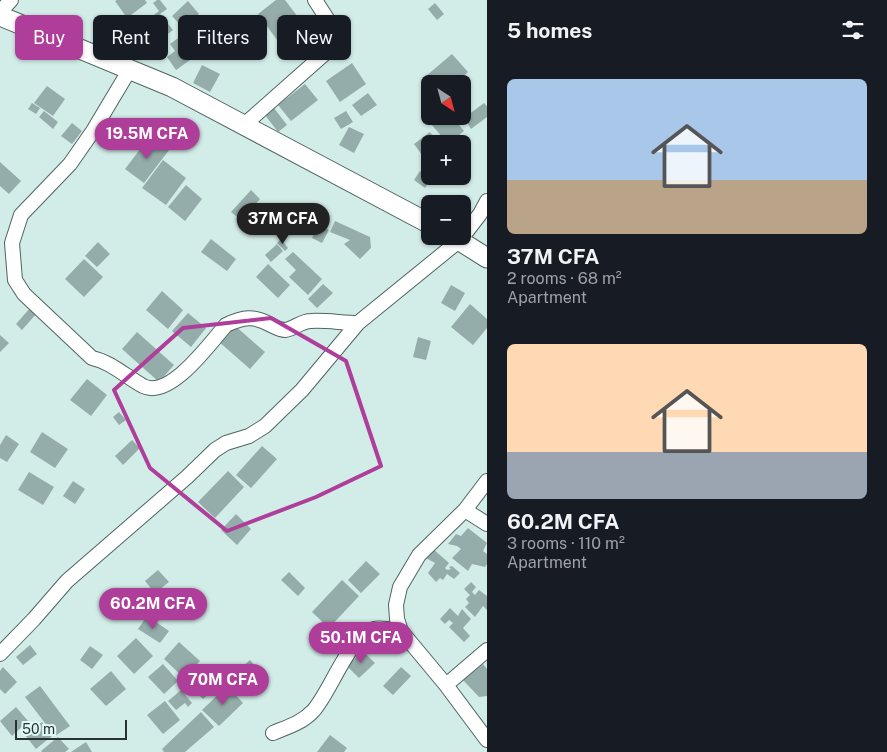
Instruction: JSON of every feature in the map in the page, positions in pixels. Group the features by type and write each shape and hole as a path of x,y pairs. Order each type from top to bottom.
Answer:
{"street":[{"path":"11,0 0,14 172,87 421,219"},
{"path":"244,125 331,48 336,41 335,31 315,0"},
{"path":"130,69 93,131 70,164 21,215 12,243 15,280 24,294 92,358 103,360 145,387 159,387 182,374 226,325 234,321 253,317 280,330 287,330 310,321 358,324"},
{"path":"471,223 480,214 487,201"},
{"path":"0,654 67,581 187,477 215,450 226,443 250,436 265,426 302,390 358,324 448,245"},
{"path":"467,245 487,258"},
{"path":"487,481 465,510 419,555 400,587 396,605 397,619 401,631 446,685 487,740"},
{"path":"465,510 487,524"},
{"path":"272,733 298,723 312,712 324,698 335,675 364,633 374,628 401,631"},
{"path":"446,685 487,650"}],"highlighted area":[{"path":"271,318 346,361 381,466 316,497 227,531 150,468 114,390 183,328"}],"building":[{"path":"145,0 147,3 131,15 125,15 115,1"},
{"path":"160,0 167,9 161,15 154,15 159,11 153,3"},
{"path":"276,0 285,0 296,15 277,15 277,40 267,26 267,15 258,14"},
{"path":"188,1 199,14 178,15 178,23 172,16"},
{"path":"435,3 444,14 437,20 428,9"},
{"path":"168,24 173,30 168,34"},
{"path":"178,38 178,60 190,60 176,70 168,58 168,56 175,51 170,44"},
{"path":"452,54 468,72 465,75 427,75"},
{"path":"352,63 366,84 340,102 326,81"},
{"path":"202,65 220,74 210,92 193,83"},
{"path":"305,84 318,100 291,121 278,105"},
{"path":"47,86 65,99 53,116 34,103"},
{"path":"368,93 377,105 361,116 352,105"},
{"path":"32,103 40,108 36,114 28,109"},
{"path":"484,103 487,106 487,117 471,129 468,125 471,125 471,113"},
{"path":"274,108 287,125 278,132 265,115"},
{"path":"44,111 58,122 53,129 39,117"},
{"path":"346,111 353,122 341,129 334,118"},
{"path":"72,123 82,131 72,144 61,136"},
{"path":"432,125 459,125 464,131 459,135 440,135"},
{"path":"349,127 364,134 354,153 339,145"},
{"path":"150,136 169,150 144,183 125,169"},
{"path":"421,139 421,154 414,144"},
{"path":"163,160 186,178 166,205 142,188"},
{"path":"0,162 21,181 9,194 0,186"},
{"path":"420,171 421,185 427,185 425,188 414,180"},
{"path":"186,185 202,199 185,221 168,207"},
{"path":"251,190 260,199 241,220 231,212"},
{"path":"260,204 273,217 256,234 243,221"},
{"path":"335,221 370,237 371,248 360,259 344,244 350,240 330,232"},
{"path":"319,225 329,230 322,243 312,238"},
{"path":"211,239 236,259 227,271 201,252"},
{"path":"281,239 288,248 285,251 277,243"},
{"path":"98,242 110,254 97,267 85,256"},
{"path":"277,244 283,251 271,262 265,255"},
{"path":"293,252 322,279 308,295 289,277 296,270 285,259"},
{"path":"84,259 103,277 84,297 65,279"},
{"path":"268,264 290,285 278,298 256,277"},
{"path":"323,284 333,293 317,308 308,299"},
{"path":"451,285 465,293 455,311 441,303"},
{"path":"162,291 183,310 168,329 146,310"},
{"path":"470,304 487,319 487,328 473,345 451,327"},
{"path":"30,308 37,313 22,330 16,324"},
{"path":"188,313 206,328 191,347 172,331"},
{"path":"233,324 265,352 250,369 218,341"},
{"path":"137,332 174,365 159,382 122,349"},
{"path":"0,335 9,343 0,352"},
{"path":"418,337 431,341 426,360 413,357"},
{"path":"87,379 107,395 91,416 70,400"},
{"path":"119,412 126,420 119,425 113,417"},
{"path":"42,432 68,449 55,468 30,452"},
{"path":"6,435 19,444 7,462 0,458 0,445"},
{"path":"132,440 140,448 123,465 115,456"},
{"path":"262,446 277,459 251,488 236,475"},
{"path":"228,471 244,487 215,518 198,502"},
{"path":"29,472 54,487 43,505 18,490"},
{"path":"73,481 85,489 75,504 63,496"},
{"path":"236,514 251,529 237,545 221,530"},
{"path":"468,528 487,543 483,551 487,554 487,564 485,567 472,564 468,571 452,558 461,549 448,544 456,534 461,536"},
{"path":"432,548 449,563 445,568 447,570 451,569 449,567 452,566 460,573 454,579 447,574 443,580 440,578 436,582 428,573 435,563 424,557"},
{"path":"366,561 380,574 361,593 348,580"},
{"path":"158,570 169,582 155,593 145,581"},
{"path":"289,572 305,588 298,596 281,580"},
{"path":"342,580 359,596 329,628 312,612"},
{"path":"471,582 476,587 472,592 475,595 479,590 487,596 487,610 483,606 475,617 465,607 469,603 466,599 470,595 464,589"},
{"path":"450,608 458,616 462,609 471,619 463,628 470,636 464,642 449,627 453,623 449,620 445,624 440,619"},
{"path":"147,616 169,631 160,643 138,629"},
{"path":"136,638 153,656 134,674 117,656"},
{"path":"179,642 200,661 184,678 164,659"},
{"path":"30,645 37,654 23,665 16,657"},
{"path":"90,646 103,655 92,669 80,660"},
{"path":"363,651 375,663 359,678 347,666"},
{"path":"250,660 260,672 240,688 231,677"},
{"path":"163,664 178,681 164,694 148,677"},
{"path":"207,664 223,681 203,699 187,682"},
{"path":"483,664 487,669 487,696 479,697 463,680"},
{"path":"3,667 17,682 5,694 0,689 0,671"},
{"path":"401,667 411,676 393,695 383,686"},
{"path":"111,671 126,689 106,706 90,689"},
{"path":"40,686 70,726 55,736 25,697"},
{"path":"227,686 243,703 219,726 202,710"},
{"path":"181,690 192,703 188,707 185,703 176,710 168,701"},
{"path":"165,701 180,720 163,734 147,715"},
{"path":"16,707 28,721 12,736 0,721"},
{"path":"201,712 214,727 185,752 164,752 162,749"},
{"path":"42,722 52,736 36,749 25,735"},
{"path":"330,735 347,748 344,752 317,752"},
{"path":"58,737 69,749 65,752 41,751"},
{"path":"86,742 92,752 71,752"}]}
